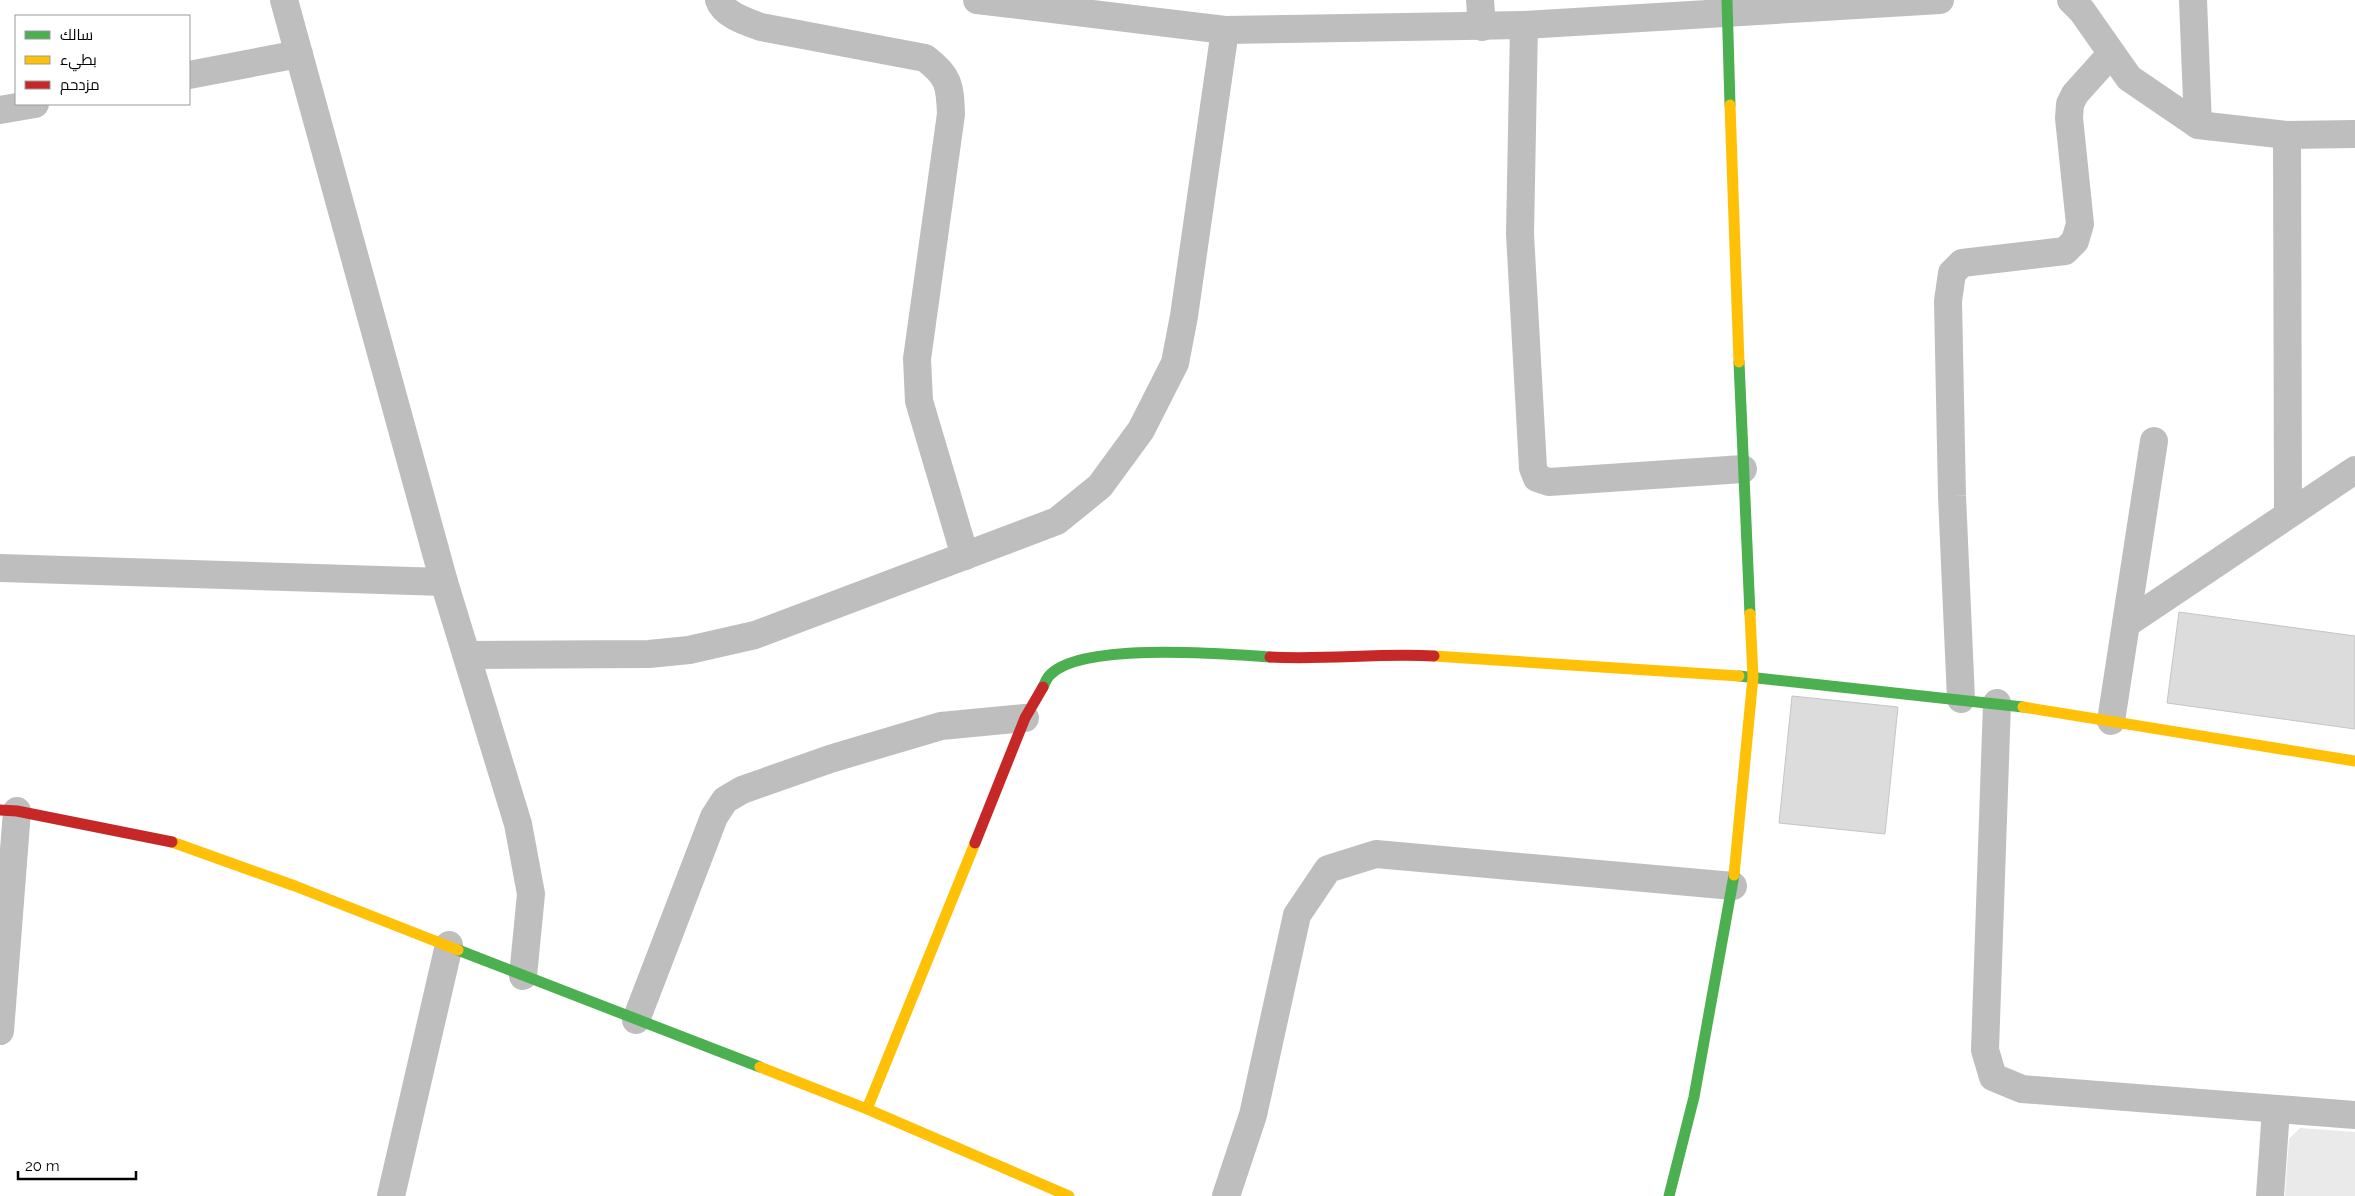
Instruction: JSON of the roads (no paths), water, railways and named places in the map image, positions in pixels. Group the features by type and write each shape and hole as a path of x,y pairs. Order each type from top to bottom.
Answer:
{"street":[{"path":"284,0 444,582 518,824 531,894 523,976"},
{"path":"719,0 720,4 736,17 761,27 925,58 943,72 950,89 951,114 918,359 919,401 965,556"},
{"path":"977,0 1225,30 1481,13 1524,25 1728,6 1940,0"},
{"path":"2071,0 2082,11 2130,78 2198,125 2287,135 2355,134"},
{"path":"2193,0 2198,125"},
{"path":"1669,1196 1694,1097 1733,886 1753,677 1734,243 1728,6"},
{"path":"1524,25 1520,234 1533,468 1537,478 1549,482 1743,469"},
{"path":"467,655 648,654 689,650 755,635 1057,521 1100,486 1141,430 1174,363 1186,306 1225,30"},
{"path":"190,75 299,54"},
{"path":"1961,700 1952,486 1948,301 1952,273 1962,263 2065,251 2074,241 2080,224 2069,118 2070,104 2075,94 2111,54"},
{"path":"0,110 29,105"},
{"path":"2287,135 2288,514"},
{"path":"2111,722 2154,441"},
{"path":"2126,624 2355,470"},
{"path":"0,568 444,582"},
{"path":"867,1110 1025,718 1050,674 1064,665 1080,659 1163,651 1295,658 1396,654 1753,677 1997,703 2355,761"},
{"path":"1997,703 1985,1050 1993,1077 2022,1089 2355,1115"},
{"path":"636,1020 714,817 725,800 742,790 830,759 941,726 1025,718"},
{"path":"0,1031 9,810 163,838 295,886 867,1110 1069,1196"},
{"path":"1226,1196 1253,1115 1297,915 1328,869 1376,854 1733,886"},
{"path":"392,1196 449,946"},
{"path":"2270,1196 2276,1109"}]}
